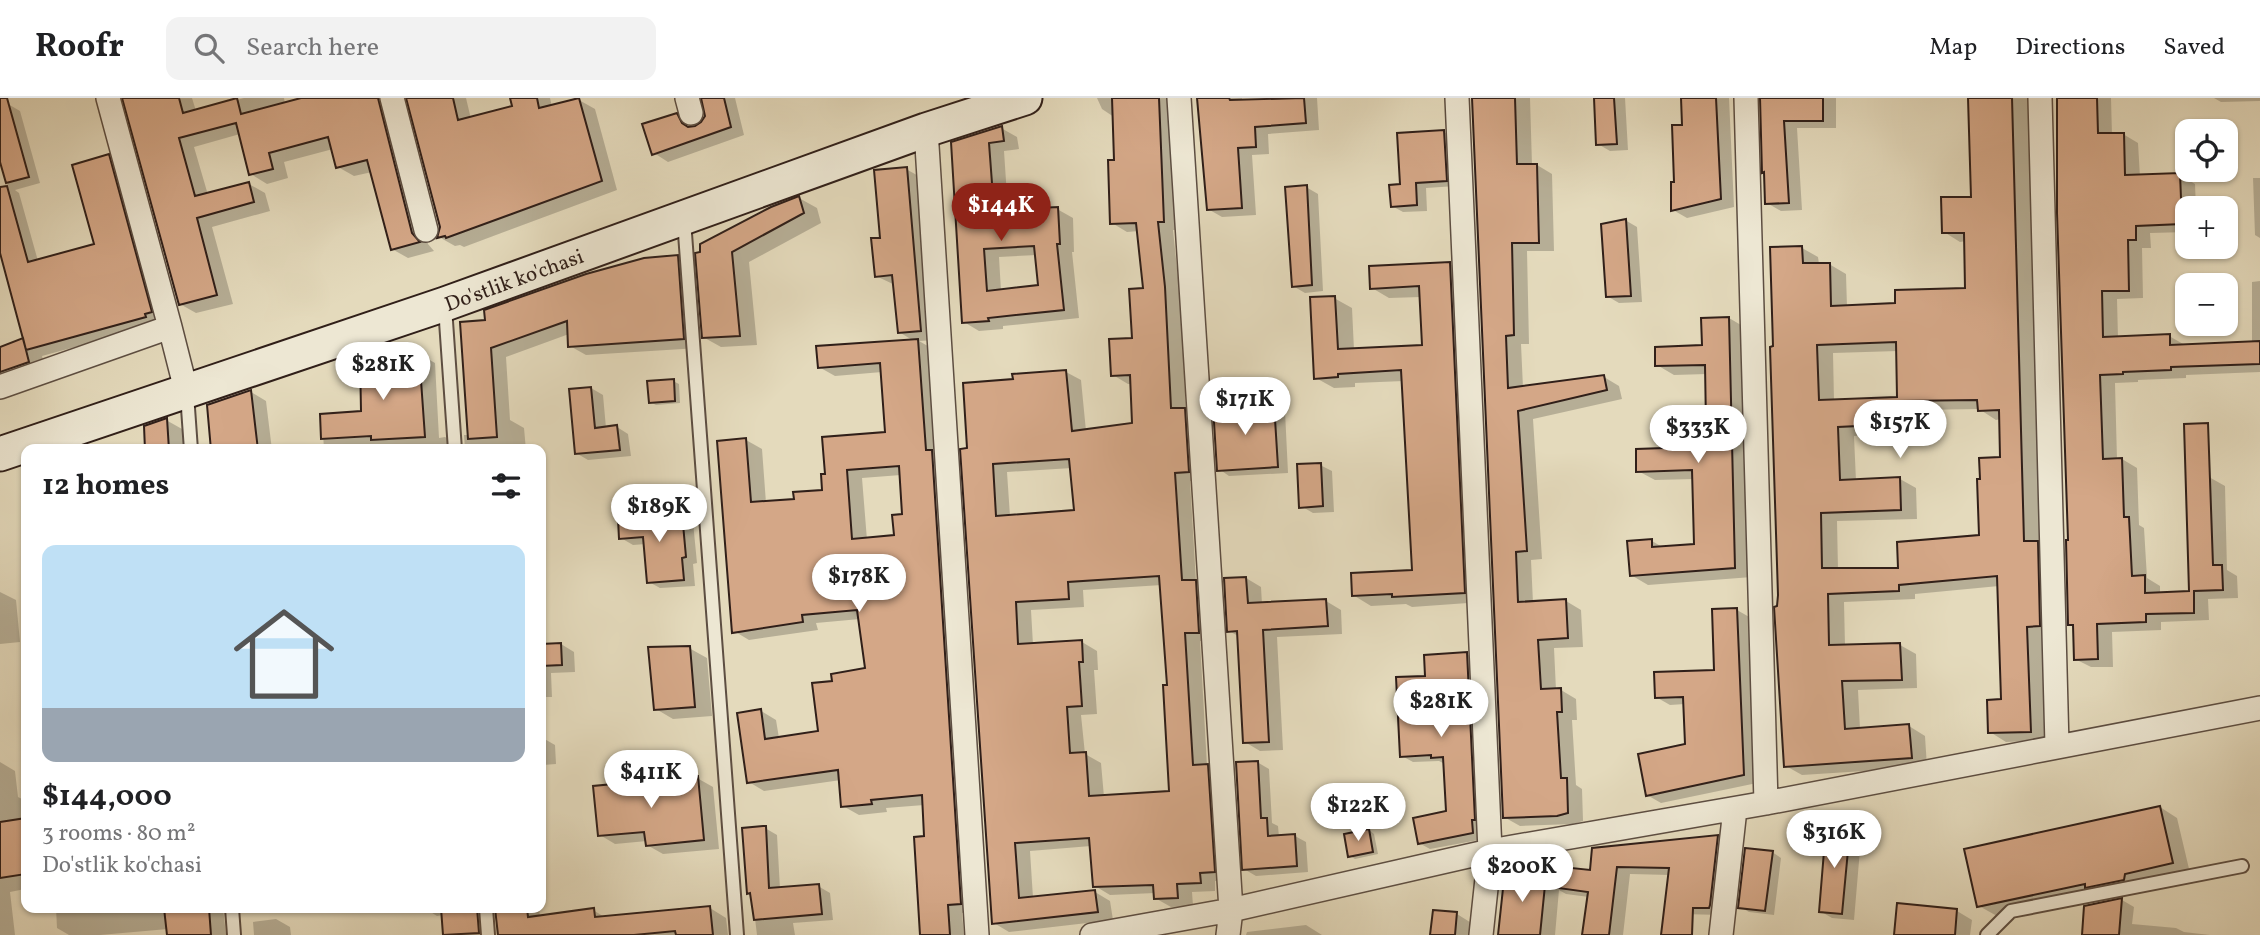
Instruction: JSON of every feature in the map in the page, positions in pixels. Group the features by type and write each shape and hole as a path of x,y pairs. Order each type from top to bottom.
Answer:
{"street":[{"path":"107,98 186,390"},
{"path":"392,98 426,230"},
{"name":"Do'stlik ko'chasi","path":"29,444 444,304 926,130 1025,98"},
{"path":"1179,98 1231,910 1228,935"},
{"path":"1457,98 1490,851 1481,935"},
{"path":"1746,98 1766,803"},
{"path":"2040,98 2057,747"},
{"path":"926,130 977,935"},
{"path":"0,387 170,327"},
{"name":"Do'stlik ko'chasi","path":"0,454 21,447"},
{"path":"1092,935 1231,910 1490,851 1735,809 2260,708"},
{"path":"1721,935 1735,809"}],"lane":[{"path":"684,219 737,935"},
{"path":"444,304 454,444"},
{"path":"186,390 190,444"},
{"path":"1987,935 2011,911 2242,866"},
{"path":"232,913 234,935"},
{"path":"486,913 488,935"}],"building":[{"path":"0,98 7,98 29,177 6,183 0,162"},
{"path":"122,98 179,98 183,113 237,98 241,114 301,98 378,98 412,233 420,242 391,250 367,160 336,168 328,137 269,153 273,169 249,175 236,123 179,138 195,196 249,182 254,202 197,218 217,295 179,305"},
{"path":"406,98 453,98 458,120 512,106 510,98 537,98 539,108 579,98 602,181 446,238 437,238 440,227"},
{"path":"701,98 724,98 731,127 652,155 642,124 677,113 682,123 688,127 695,126 705,116"},
{"path":"1112,98 1159,98 1164,222 1158,222 1165,287 1171,408 1185,408 1189,472 1175,473 1182,580 1196,580 1199,633 1185,633 1193,765 1208,764 1215,872 1200,873 1201,883 1177,884 1178,898 1154,899 1153,885 1093,887 1089,838 1015,843 1019,898 1095,890 1098,912 992,924 960,449 967,448 963,383 1013,379 1012,374 1066,370 1072,431 1132,423 1130,375 1111,376 1109,339 1132,338 1129,289 1143,288 1136,223 1110,224 1108,160 1114,160","holes":["1069,459 1074,510 996,516 993,464","1159,576 1167,685 1163,685 1169,791 1089,796 1086,752 1070,753 1067,707 1082,706 1079,662 1083,662 1082,640 1018,644 1016,602 1069,599 1068,582"]},
{"path":"1197,98 1304,98 1306,123 1255,127 1256,147 1238,148 1242,208 1207,210"},
{"path":"1472,98 1515,98 1517,164 1537,164 1539,243 1512,243 1514,335 1506,336 1508,388 1604,375 1607,390 1518,411 1527,551 1516,552 1518,602 1566,599 1568,638 1538,640 1541,689 1561,688 1562,712 1557,712 1561,778 1567,778 1568,813 1557,816 1503,818"},
{"path":"1594,98 1614,98 1617,144 1596,145"},
{"path":"1681,98 1716,98 1721,199 1671,211 1671,182 1674,182 1672,125 1682,125"},
{"path":"1760,98 1823,98 1823,121 1784,121 1789,203 1765,204"},
{"path":"1968,98 2012,98 2024,541 2038,541 2040,626 2027,627 2031,732 1988,733 1987,700 2001,699 1997,576 1899,585 1899,591 1828,594 1829,645 1900,643 1902,680 1842,681 1845,729 1909,724 1912,758 1784,767 1774,607 1777,606 1778,595 1770,347 1773,346 1770,247 1802,246 1803,263 1830,263 1831,306 1895,303 1895,290 1965,288 1964,233 1942,233 1941,197 1971,197","holes":["1896,342 1897,397 1819,400 1817,345","1977,400 1978,411 1999,410 2000,457 1979,458 1979,535 1897,542 1898,568 1822,568 1821,513 1901,510 1900,477 1840,480 1838,427 1900,424 1899,401"]},
{"path":"2057,98 2097,98 2098,133 2124,133 2125,175 2175,173 2175,182 2180,182 2181,196 2175,196 2175,224 2136,226 2136,240 2128,240 2129,291 2102,291 2103,337 2170,334 2170,345 2260,341 2260,364 2171,367 2171,370 2100,375 2103,459 2122,458 2124,517 2129,517 2132,576 2145,575 2145,593 2189,591 2184,424 2208,423 2213,565 2222,565 2223,590 2194,591 2194,613 2146,614 2146,622 2097,624 2098,659 2074,660 2073,625 2068,625 2068,540 2057,213"},
{"path":"1002,126 1004,141 989,143 994,210 1058,207 1060,244 1057,244 1064,310 962,323 951,142","holes":["1034,246 1038,285 987,291 984,249"]},
{"path":"1444,130 1447,181 1416,183 1417,205 1391,207 1389,185 1400,184 1397,133"},
{"path":"109,154 152,312 145,314 146,317 26,350 0,253 0,187 7,186 28,262 94,244 72,165"},
{"path":"907,167 921,331 898,333 892,275 875,277 871,238 880,238 874,170"},
{"path":"1307,185 1312,285 1292,287 1285,187"},
{"path":"799,196 804,213 732,252 740,336 702,338 695,253 700,252 700,244 771,207"},
{"path":"1626,219 1631,296 1606,297 1601,224"},
{"path":"678,255 684,339 568,347 567,321 491,348 497,437 468,439 460,322 485,320 484,310 586,274 644,258"},
{"path":"1450,262 1465,593 1352,596 1351,573 1412,570 1401,370 1338,374 1338,377 1314,379 1310,297 1335,296 1338,349 1422,345 1419,286 1370,289 1369,266"},
{"path":"1729,317 1735,568 1630,576 1627,541 1652,539 1652,547 1694,544 1692,470 1636,472 1636,449 1694,447 1693,425 1706,425 1705,365 1655,366 1655,347 1702,345 1701,318"},
{"path":"23,338 29,362 0,372 0,347"},
{"path":"918,339 926,450 932,450 961,904 948,905 950,935 920,935 914,837 924,836 922,795 871,800 872,804 841,807 838,770 747,783 737,713 761,709 765,739 818,731 812,683 832,681 831,674 865,668 857,610 802,615 803,622 732,633 717,441 746,438 751,502 794,499 793,492 822,490 821,474 825,474 822,437 885,432 880,363 818,368 816,346","holes":["899,466 902,514 892,515 894,535 852,539 847,470"]},
{"path":"419,352 425,437 321,439 320,414 361,411 360,358"},
{"path":"674,379 675,401 649,403 647,381"},
{"path":"591,387 595,428 617,425 620,450 575,454 569,389"},
{"path":"251,390 257,444 210,444 207,405"},
{"path":"1274,403 1278,467 1217,471 1213,406"},
{"path":"167,418 169,444 145,444 144,426"},
{"path":"1321,463 1323,506 1299,508 1297,464"},
{"path":"682,513 686,557 682,558 684,580 647,583 643,537 619,539 618,519"},
{"path":"1246,577 1248,603 1326,599 1328,626 1263,630 1269,742 1243,743 1237,631 1227,632 1224,578"},
{"path":"1737,608 1744,775 1646,796 1638,754 1685,744 1683,697 1655,698 1654,672 1714,670 1712,609"},
{"path":"561,643 562,665 546,666 546,644"},
{"path":"690,646 695,707 654,710 648,647"},
{"path":"1467,652 1475,820 1472,820 1473,833 1418,844 1413,818 1446,811 1443,757 1400,757 1396,677 1425,676 1424,655"},
{"path":"1258,761 1261,818 1267,818 1268,836 1295,834 1297,866 1242,870 1236,762"},
{"path":"698,776 704,840 646,846 644,832 598,836 593,786"},
{"path":"2160,806 2173,863 2125,874 2124,880 2085,888 2085,884 1977,907 1964,849"},
{"path":"21,819 21,875 0,878 0,822"},
{"path":"766,826 769,888 819,884 822,914 754,920 750,893 747,894 742,828"},
{"path":"1826,827 1850,829 1842,914 1819,912"},
{"path":"1369,829 1373,852 1348,857 1344,834"},
{"path":"1718,835 1710,905 1709,908 1693,908 1692,935 1661,935 1669,868 1617,867 1609,935 1582,935 1588,892 1551,887 1553,866 1590,870 1592,848"},
{"path":"1745,848 1773,851 1765,911 1738,908"},
{"path":"1505,870 1546,875 1540,935 1498,935"},
{"path":"2122,898 2119,935 2082,935 2084,906"},
{"path":"1897,903 1957,909 1955,935 1894,935"},
{"path":"710,906 713,935 676,935 675,931 634,935 498,935 496,913 528,913 528,917 594,908 595,917"},
{"path":"1433,910 1457,912 1455,935 1430,935"},
{"path":"165,913 209,913 211,935 167,935"},
{"path":"441,913 477,913 479,933 443,935"}]}
